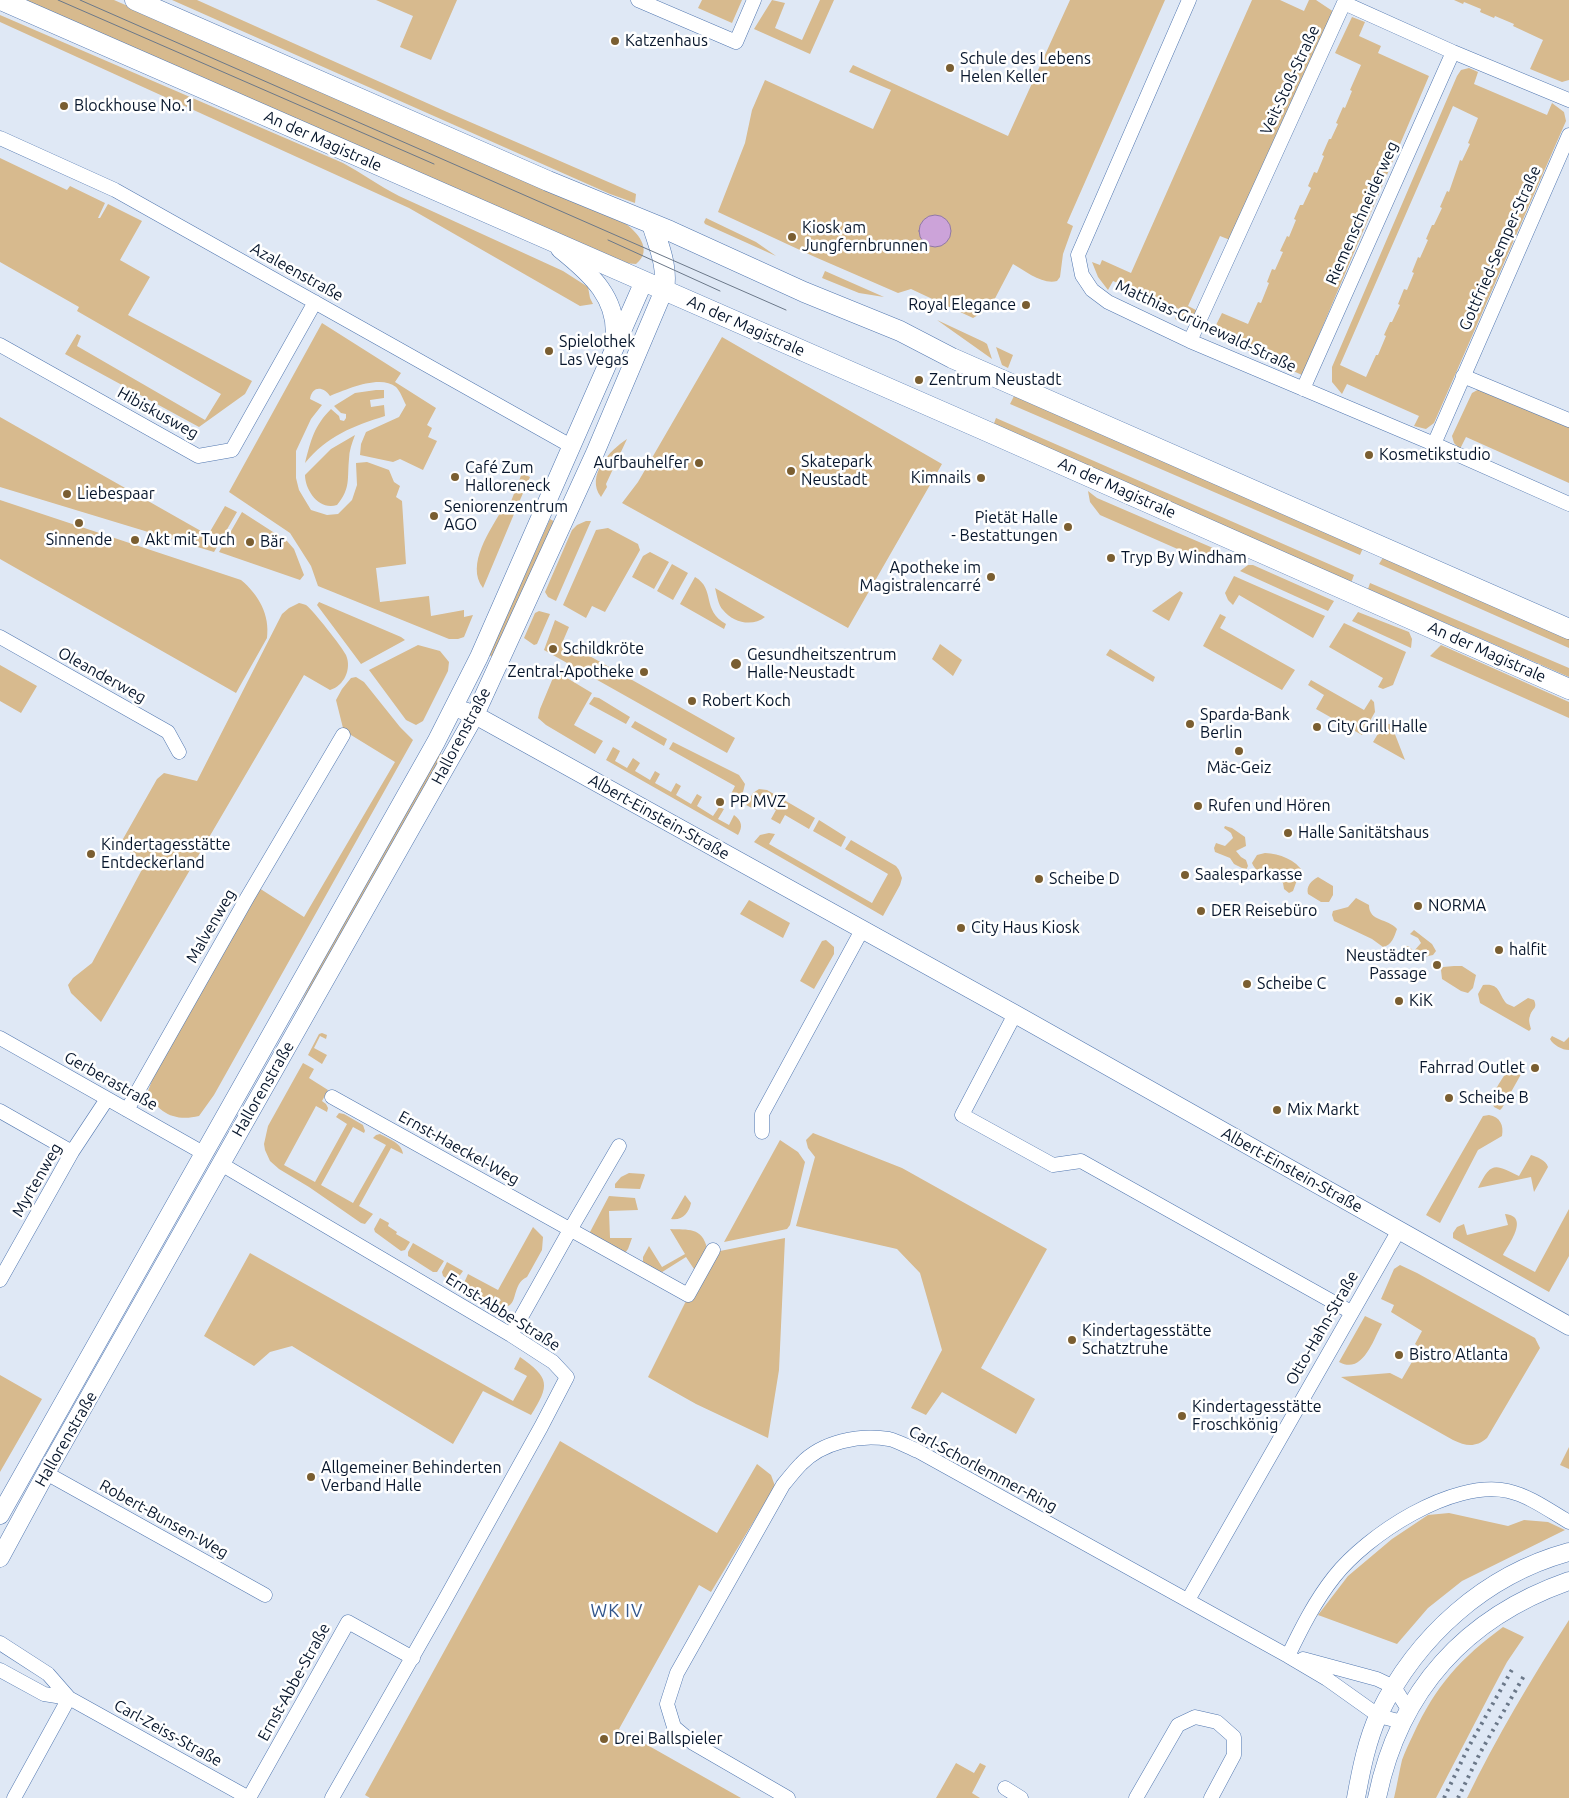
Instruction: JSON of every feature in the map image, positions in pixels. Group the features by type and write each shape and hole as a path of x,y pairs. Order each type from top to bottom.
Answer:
{"main road":[{"name":"An der Magistrale","path":"2,0 1569,688"},
{"path":"135,0 548,181 652,224 804,292 900,331 970,366 1569,629"},
{"path":"652,224 664,261 666,278 664,290"},
{"path":"644,281 654,268 693,243"}],"street":[{"path":"638,0 736,42 754,0"},
{"name":"Matthias-Grünewald-Straße","path":"1189,0 1078,255 1082,275 1092,290 1108,302 1190,341 1434,444 1569,504"},
{"name":"Veit-Stoß-Straße","path":"1190,341 1344,3 1453,52 1569,100"},
{"name":"Riemenschneiderweg","path":"1303,389 1453,52"},
{"name":"Gottfried-Semper-Straße","path":"1434,444 1569,135"},
{"name":"Azaleenstraße","path":"0,138 114,190 571,446"},
{"path":"546,238 586,269 601,286 614,318 613,352"},
{"name":"Hallorenstraße","path":"0,1515 205,1154 454,708 644,281"},
{"name":"Hallorenstraße","path":"0,1558 475,715 592,461 664,290"},
{"name":"Hibiskusweg","path":"0,345 198,456 232,450 315,302"},
{"path":"1463,376 1569,420"},
{"name":"Oleanderweg","path":"0,637 168,732 179,752"},
{"name":"Albert-Einstein-Straße","path":"454,708 475,715 1015,1014 1569,1326"},
{"name":"Malvenweg","path":"127,1110 247,898 343,735"},
{"path":"762,1132 762,1114 862,930"},
{"path":"1015,1014 962,1115 1053,1165 1081,1161 1351,1312"},
{"name":"Gerberastraße","path":"0,1038 205,1154"},
{"name":"Ernst-Haeckel-Weg","path":"332,1097 688,1294 712,1250"},
{"name":"Myrtenweg","path":"0,1280 72,1152 107,1099"},
{"path":"0,1111 72,1152"},
{"path":"511,1335 618,1146"},
{"path":"205,1154 221,1164"},
{"name":"Ernst-Abbe-Straße","path":"221,1164 511,1335 553,1362 567,1377 413,1658 332,1798"},
{"name":"Otto-Hahn-Straße","path":"1188,1600 1399,1230"},
{"name":"Carl-Schorlemmer-Ring","path":"788,1798 693,1743 674,1727 667,1704 677,1673 783,1485 802,1463 820,1450 837,1442 866,1437 890,1439 918,1451 1288,1656 1327,1679 1379,1716 1405,1716"},
{"name":"Robert-Bunsen-Weg","path":"46,1474 265,1595"},
{"path":"1288,1656 1301,1628 1335,1576 1377,1537 1395,1524 1443,1499 1468,1491 1507,1491 1523,1496 1569,1522"},
{"path":"1356,1798 1367,1747 1379,1716 1406,1667 1429,1638 1456,1611 1489,1587 1522,1569 1569,1552"},
{"path":"1377,1798 1386,1762 1405,1716 1428,1680 1471,1634 1517,1602 1541,1590 1569,1581"},
{"name":"Ernst-Abbe-Straße","path":"249,1798 348,1622 413,1658"},
{"name":"Carl-Zeiss-Straße","path":"0,1643 48,1674 69,1698 249,1798"},
{"name":"Carl-Schorlemmer-Ring","path":"1288,1656 1377,1679 1394,1687"},
{"name":"Carl-Zeiss-Straße","path":"0,1670 44,1694 69,1698"},
{"path":"1394,1687 1405,1716"},
{"path":"14,1798 69,1698"},
{"path":"1136,1798 1178,1725 1195,1717 1217,1722 1234,1737 1234,1755 1211,1798"},
{"path":"1005,1788 1021,1798"}],"shaded area":[{"path":"20,0 114,0 623,222 642,241 644,253 636,264 624,263"},
{"path":"172,0 197,0 636,194 635,203 610,194"},
{"path":"376,0 457,0 431,60 400,47 413,16"},
{"path":"702,0 742,0 732,23 698,8"},
{"path":"772,0 785,3 775,28 802,40 820,0 834,0 810,54 754,29"},
{"path":"1070,0 1165,0 1067,223 1073,226 1063,254 1060,277 1057,281 1052,282 1040,279 1013,264 990,308 973,318 911,289 898,293 718,212 745,143 752,110 765,80 873,129 891,90 849,72 853,65 1008,136"},
{"path":"1252,0 1280,0 1304,11 1309,0 1316,0 1334,12 1230,240 1220,236 1188,306 1198,311 1192,321 1184,323 1175,319 1179,309 1113,281 1108,290 1098,277 1092,262 1100,265 1102,260 1131,273"},
{"path":"1454,0 1569,0 1569,80 1562,82 1530,69 1543,40 1513,26 1514,24 1480,12 1481,9"},
{"path":"0,15 343,163 399,196 563,271 588,287 593,304 580,306 409,208 0,22"},
{"path":"1352,17 1365,22 1359,36 1381,46 1378,53 1429,76 1302,375 1218,337 1215,327 1222,313 1248,324 1258,302 1261,303 1272,269 1275,270 1283,252 1280,251 1287,236 1289,237 1300,205 1303,205 1311,188 1308,186 1314,172 1317,173 1324,156 1322,155 1338,124 1336,123 1343,107 1345,108 1352,91 1350,90 1361,65 1335,53"},
{"path":"1469,68 1478,72 1474,84 1547,115 1552,103 1564,112 1566,121 1434,423 1426,429 1414,426 1419,416 1347,384 1342,394 1332,382 1332,367 1461,70","holes":["1453,106 1478,118 1468,143 1470,144 1462,161 1460,160 1449,192 1447,191 1440,207 1442,208 1426,239 1428,240 1420,258 1418,257 1407,290 1404,289 1398,304 1400,305 1392,322 1390,322 1378,355 1376,355 1366,377 1340,365"]},
{"path":"0,158 67,190 70,186 105,203 98,218 100,218 108,204 142,221 120,260 150,277 128,315 252,381 245,394 199,427 65,354 77,334 81,336 77,346 205,420 221,394 77,311 79,307 0,262"},
{"path":"935,215 946,220 951,231 946,242 935,247 924,242 919,231 924,220"},
{"path":"706,218 756,242 776,256 705,224"},
{"path":"825,271 884,297 859,293 822,278"},
{"path":"937,320 987,344 992,359"},
{"path":"322,323 401,373 395,382 436,408 427,425 432,428 428,437 437,441 423,470 400,459 393,462 360,455 361,444 366,432 399,417 406,405 399,391 389,383 381,382 363,384 330,396 324,390 315,390 310,399 322,405 311,419 296,451 296,478 299,490 311,510 327,515 338,514 352,500 357,485 356,463 367,462 389,470 394,482 400,486 396,497 402,501 406,564 376,568 380,602 429,596 431,616 464,610 464,617 473,615 464,637 449,639 318,586 311,566 290,533 229,492"},
{"path":"722,337 942,464 848,628 622,503 638,482"},
{"path":"996,347 1013,355 1008,368 1002,365"},
{"path":"1481,388 1569,426 1569,483 1466,437 1460,449 1454,443 1452,436 1472,393"},
{"path":"384,390 384,398 370,400 371,407 384,405 385,416 341,433 322,446 305,463 311,440 325,415 331,409 339,416 340,420 344,421 346,414 341,413 334,406 355,393"},
{"path":"1014,396 1363,548 1360,555 1010,404"},
{"path":"0,417 208,535 225,506 237,512 214,552 0,487"},
{"path":"996,418 1354,575 1351,583 993,426"},
{"path":"355,435 350,453 348,483 344,493 337,505 324,505 310,493 305,475 331,449"},
{"path":"627,439 601,497 596,481 598,472 607,457"},
{"path":"522,473 530,477 517,507 510,504"},
{"path":"1088,491 1097,498 1213,548 1215,555 1214,565 1100,515 1090,502"},
{"path":"0,500 241,580 253,592 262,606 267,621 267,638 236,693 0,559"},
{"path":"503,508 514,514 483,588 478,579 478,558 487,536"},
{"path":"242,512 287,541 294,549 304,575 300,580 219,552"},
{"path":"550,519 555,522 493,657 489,655"},
{"path":"591,521 556,601 548,597 545,592 572,530 577,525"},
{"path":"608,528 638,544 640,550 605,612 592,606 586,618 563,605 596,530"},
{"path":"650,552 669,562 654,589 632,577 643,556"},
{"path":"1384,556 1569,637 1569,648 1379,564"},
{"path":"672,564 688,573 673,600 657,591"},
{"path":"1248,565 1253,565 1334,601 1328,611 1240,571"},
{"path":"1234,576 1325,616 1313,638 1239,595 1233,605 1225,593"},
{"path":"695,577 705,587 714,612 726,624 724,629 680,604"},
{"path":"1370,583 1569,668 1569,677 1368,589"},
{"path":"715,588 765,617 749,623 732,618 721,608"},
{"path":"1180,591 1183,593 1169,621 1152,611"},
{"path":"319,602 405,640 361,664 317,605"},
{"path":"299,603 310,608 346,655 348,666 346,676 339,685 330,690 304,675 101,1022 71,993 68,985 73,978 92,963 146,862 119,846 157,779 164,773 197,781 282,614"},
{"path":"539,611 550,614 537,644 534,645 524,638 535,613"},
{"path":"1358,612 1409,632 1412,639 1411,648 1352,621"},
{"path":"1220,614 1226,617 1220,628 1295,670 1282,690 1203,646"},
{"path":"555,620 569,627 563,641 735,738 727,753 544,650"},
{"path":"1344,623 1406,652 1393,685 1383,689 1378,687 1383,678 1329,647"},
{"path":"940,644 962,660 953,676 932,659"},
{"path":"418,645 440,651 449,662 448,671 423,721 416,725 406,720 369,670"},
{"path":"1441,645 1569,702 1569,718 1430,656"},
{"path":"1110,649 1155,677 1153,682 1106,655"},
{"path":"0,665 37,686 21,713 0,701"},
{"path":"557,672 592,693 574,725 603,741 595,754 546,725 538,718 540,709"},
{"path":"356,677 364,682 400,727 413,740 214,1095 199,1116 190,1118 175,1117 156,1105 148,1091 154,1075 259,888 304,917 395,762 343,728 336,700 351,678"},
{"path":"1311,680 1364,710 1371,699 1374,702 1375,712 1362,735 1316,709 1324,695 1308,685"},
{"path":"594,697 599,698 630,717 626,724 589,704"},
{"path":"635,721 667,739 664,746 631,727"},
{"path":"1384,724 1391,724 1405,760 1373,742"},
{"path":"673,742 739,775 745,784 738,801 730,796 735,786 669,749"},
{"path":"613,747 620,751 615,761 627,768 633,758 640,763 635,771 650,780 655,771 660,774 655,783 671,792 676,783 681,786 676,795 691,804 697,794 702,797 697,806 713,816 719,807 724,809 718,819 729,825 734,815 741,824 738,835 606,760"},
{"path":"437,751 446,757 292,1021 343,917"},
{"path":"759,789 767,790 815,818 809,829 785,815 780,824 771,819 776,810 759,800 754,809 746,805 753,793"},
{"path":"819,820 846,837 841,847 813,831"},
{"path":"1225,826 1232,828 1245,837 1246,846 1236,851 1246,860 1248,866 1246,870 1234,864 1230,858 1215,852 1216,843 1225,846 1233,838 1231,833 1224,828"},
{"path":"775,834 769,844 872,903 888,874 845,849 851,840 896,866 902,878 883,916 754,842 760,835"},
{"path":"1265,853 1287,858 1304,873 1297,880 1293,891 1289,893 1284,889 1283,883 1262,874 1255,868 1252,863 1257,855"},
{"path":"1318,877 1333,886 1333,895 1329,902 1321,902 1308,894 1310,884"},
{"path":"1356,898 1369,905 1375,917 1397,929 1389,944 1383,947 1372,939 1334,921 1333,911 1348,907"},
{"path":"749,900 790,923 783,938 740,914"},
{"path":"1414,930 1432,944 1436,951 1433,955 1414,959 1407,956 1404,947 1408,946 1414,951 1421,943 1418,938 1410,934"},
{"path":"826,940 834,947 834,954 814,989 800,981 822,941"},
{"path":"1462,966 1476,975 1473,988 1468,993 1461,991 1442,979 1441,970 1443,967"},
{"path":"1483,985 1496,987 1506,1003 1514,1007 1528,998 1534,1000 1535,1007 1529,1019 1531,1029 1529,1031 1480,1003 1478,994"},
{"path":"319,1034 327,1035 326,1039 320,1036 314,1048 327,1055 322,1064 308,1055"},
{"path":"1552,1036 1564,1042 1569,1037 1569,1050 1555,1045 1550,1039"},
{"path":"303,1063 314,1069 309,1078 328,1090 322,1101 328,1108 327,1112 316,1106 284,1165 315,1182 347,1124 336,1117 339,1113 344,1114 363,1125 365,1131 364,1133 353,1127 321,1185 353,1203 386,1145 373,1138 380,1134 394,1142 402,1150 403,1154 391,1148 359,1206 373,1214 365,1224 279,1169 270,1161 265,1150 264,1144 268,1126"},
{"path":"1517,1066 1524,1069 1500,1110 1494,1107 1493,1097 1510,1067"},
{"path":"1489,1115 1500,1122 1502,1136 1478,1150 1440,1223 1426,1215 1483,1116"},
{"path":"813,1133 902,1168 1047,1249 981,1368 1035,1399 1016,1434 942,1392 926,1415 911,1408 942,1350 920,1273 897,1249 796,1226 815,1157 808,1148 806,1140"},
{"path":"780,1140 798,1152 805,1162 790,1225 787,1229 724,1242"},
{"path":"1531,1155 1543,1161 1548,1167 1534,1192 1531,1177 1478,1188 1490,1169 1494,1167 1499,1167 1519,1176"},
{"path":"629,1173 645,1175 640,1189 615,1188 615,1184 621,1177"},
{"path":"685,1195 691,1203 689,1210 678,1219 671,1219"},
{"path":"609,1196 635,1198 638,1210 609,1211 610,1238 632,1238 625,1253 592,1236 590,1232"},
{"path":"1569,1209 1569,1256 1549,1292 1453,1238 1453,1233 1457,1227 1464,1224 1467,1235 1508,1225 1505,1214 1512,1216 1516,1220 1516,1231 1503,1255 1535,1272"},
{"path":"380,1218 389,1223 388,1226 397,1232 396,1234 410,1242 405,1250 401,1251 375,1232 374,1229"},
{"path":"533,1227 543,1237 542,1250 527,1277 518,1286 513,1302 510,1305 498,1305 501,1300 495,1296 493,1299 481,1299 464,1289 464,1283 468,1274 498,1290"},
{"path":"670,1229 693,1231 702,1236 707,1248 696,1272 686,1257 659,1274 643,1264 643,1257 649,1246 662,1267 685,1254"},
{"path":"785,1238 779,1370 768,1438 696,1404 648,1377 688,1297 715,1252"},
{"path":"413,1243 444,1261 437,1272 433,1272 408,1256"},
{"path":"250,1253 513,1401 527,1376 514,1369 520,1357 530,1364 542,1377 544,1389 542,1396 531,1415 483,1391 453,1444 292,1346 270,1352 254,1366 204,1336"},
{"path":"447,1262 463,1271 455,1282 443,1276 442,1272"},
{"path":"1400,1265 1535,1338 1540,1348 1487,1438 1474,1445 1466,1445 1453,1440 1341,1377 1390,1373 1402,1379 1420,1348 1415,1344 1422,1331 1391,1312 1394,1305 1381,1299 1394,1269"},
{"path":"1365,1316 1382,1324 1371,1346 1361,1360 1355,1364 1347,1365 1339,1362"},
{"path":"0,1375 42,1399 0,1472"},
{"path":"560,1441 717,1533 757,1464 771,1475 775,1486 711,1592 699,1585 619,1729 741,1798 370,1798 365,1795"},
{"path":"1569,1447 1569,1469 1560,1465"},
{"path":"1449,1513 1508,1526 1524,1520 1548,1522 1565,1530 1462,1581 1428,1608 1397,1644 1318,1615 1348,1576 1392,1539 1428,1515"},
{"path":"1569,1620 1569,1798 1467,1798 1515,1708"},
{"path":"1503,1627 1524,1637 1507,1662 1436,1798 1394,1798 1402,1760 1422,1717 1440,1687 1474,1650"},
{"path":"956,1763 974,1773 980,1763 986,1766 972,1793 980,1798 936,1798"}],"tram line":[{"path":"58,0 434,164"},
{"path":"80,0 786,310"},
{"path":"608,240 720,291"}],"railway":[{"path":"1444,1798 1468,1748 1514,1666"},
{"path":"1458,1798 1480,1753 1525,1674"}],"place":[{"name":"Katzenhaus","path":"615,41"},
{"name":"Schule des Lebens Helen Keller","path":"950,68"},
{"name":"Blockhouse No.1","path":"64,106"},
{"name":"Kiosk am Jungfernbrunnen","path":"792,237"},
{"name":"Royal Elegance","path":"1026,305"},
{"name":"Spielothek Las Vegas","path":"549,351"},
{"name":"Zentrum Neustadt","path":"919,380"},
{"name":"Kosmetikstudio","path":"1369,455"},
{"name":"Aufbauhelfer","path":"699,463"},
{"name":"Skatepark Neustadt","path":"791,471"},
{"name":"Café Zum Halloreneck","path":"455,477"},
{"name":"Kimnails","path":"981,478"},
{"name":"Liebespaar","path":"67,494"},
{"name":"Seniorenzentrum AGO","path":"434,516"},
{"name":"Sinnende","path":"79,523"},
{"name":"Pietät Halle - Bestattungen","path":"1068,527"},
{"name":"Akt mit Tuch","path":"135,540"},
{"name":"Bär","path":"250,542"},
{"name":"Tryp By Windham","path":"1111,558"},
{"name":"Apotheke im Magistralencarré","path":"991,577"},
{"name":"Schildkröte","path":"553,649"},
{"name":"Gesundheitszentrum Halle-Neustadt","path":"736,664"},
{"name":"Zentral-Apotheke","path":"644,672"},
{"name":"Robert Koch","path":"692,701"},
{"name":"Sparda-Bank Berlin","path":"1190,724"},
{"name":"City Grill Halle","path":"1317,727"},
{"name":"Mäc-Geiz","path":"1239,751"},
{"name":"PP MVZ","path":"720,802"},
{"name":"Rufen und Hören","path":"1198,806"},
{"name":"Halle Sanitätshaus","path":"1288,833"},
{"name":"Kindertagesstätte Entdeckerland","path":"91,854"},
{"name":"Saalesparkasse","path":"1185,875"},
{"name":"Scheibe D","path":"1039,879"},
{"name":"NORMA","path":"1418,906"},
{"name":"DER Reisebüro","path":"1201,911"},
{"name":"City Haus Kiosk","path":"961,928"},
{"name":"halfit","path":"1499,950"},
{"name":"Neustädter Passage","path":"1437,965"},
{"name":"Scheibe C","path":"1247,984"},
{"name":"KiK","path":"1399,1001"},
{"name":"Fahrrad Outlet","path":"1535,1068"},
{"name":"Scheibe B","path":"1449,1098"},
{"name":"Mix Markt","path":"1277,1110"},
{"name":"Kindertagesstätte Schatztruhe","path":"1072,1340"},
{"name":"Bistro Atlanta","path":"1399,1355"},
{"name":"Kindertagesstätte Froschkönig","path":"1182,1416"},
{"name":"Allgemeiner Behinderten Verband Halle","path":"311,1477"},
{"name":"Drei Ballspieler","path":"604,1739"}],"district":[{"name":"WK IV","path":"617,1611"}]}
